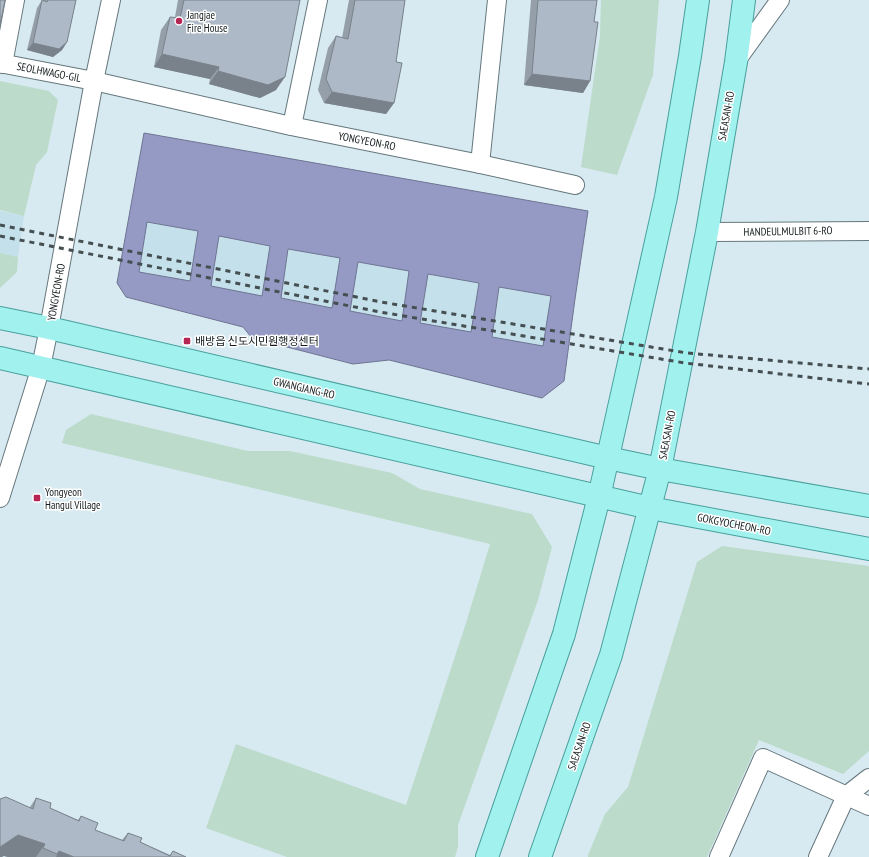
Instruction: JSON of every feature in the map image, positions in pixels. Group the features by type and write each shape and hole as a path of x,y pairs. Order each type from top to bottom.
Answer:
{"main road":[{"path":"486,857 564,634 600,497 666,196 698,0"},
{"name":"SAEASAN-RO","path":"540,857 611,655 660,469 707,232 736,62 744,0"},
{"name":"GWANGJANG-RO","path":"0,318 49,328 608,458"},
{"path":"0,358 600,497"},
{"path":"608,458 660,469 869,506"},
{"name":"GOKGYOCHEON-RO","path":"600,497 850,546 869,548"}],"street":[{"name":"SEOLHWAGO-GIL","path":"15,0 2,63 94,81"},
{"name":"YONGYEON-RO","path":"0,498 41,367 110,0"},
{"path":"292,126 318,0"},
{"path":"480,164 497,0"},
{"path":"736,62 780,0"},
{"name":"YONGYEON-RO","path":"94,81 292,126 575,185"},
{"name":"HANDEULMULBIT 6-RO","path":"707,232 869,230"},
{"path":"719,857 763,758 869,806"},
{"path":"818,857 846,796 869,778"}],"shaded area":[{"path":"0,211 24,216 18,257 0,253"},
{"path":"147,222 198,231 190,281 139,272"},
{"path":"219,236 270,245 262,296 211,286"},
{"path":"288,249 340,258 332,308 281,298"},
{"path":"358,262 410,271 402,321 350,311"},
{"path":"428,274 479,283 472,333 420,323"},
{"path":"499,287 551,296 543,346 492,337"}],"green space":[{"path":"601,0 659,0 653,75 617,175 581,167 600,36"},
{"path":"0,81 49,91 58,100 47,152 36,165 24,216 0,210"},
{"path":"0,253 18,257 17,272 0,288"},
{"path":"91,414 248,451 290,451 392,473 420,489 532,514 552,547 538,600 458,825 458,847 455,857 287,857 206,828 236,744 406,805 466,623 490,544 62,443 66,430"},
{"path":"722,546 869,566 869,751 843,774 759,740 707,857 588,857 605,814 628,787 697,562"}],"water":[{"path":"144,133 588,211 564,381 542,398 389,360 353,364 252,338 243,327 126,297 117,283","holes":["147,222 198,231 190,281 139,272","219,236 270,246 262,296 211,286","288,249 340,258 332,308 281,298","358,262 409,271 402,321 350,311","428,274 479,283 471,332 420,323","499,287 551,296 543,346 492,337"]}],"building":[{"path":"0,0 5,0 0,25"},
{"path":"42,0 47,2 48,0 76,0 67,42 59,49 33,43"},
{"path":"184,0 300,0 285,77 268,85 218,71 219,67 162,54 170,17 180,18"},
{"path":"355,0 405,0 396,62 402,63 394,103 332,92 326,79 336,36 348,39"},
{"path":"538,0 597,0 594,22 598,22 590,81 532,74"},
{"path":"6,797 33,809 36,798 51,803 50,808 79,821 81,816 98,823 95,830 124,841 128,833 142,838 140,842 170,856 173,851 186,857 74,857 59,851 57,854 43,848 45,844 18,835 0,847 0,799"}],"railway":[{"path":"0,225 381,302 687,353 869,369"},
{"path":"0,236 380,312 685,363 869,384"}],"place":[{"name":"Jangjae Fire House","path":"179,21"},
{"name":"배방읍 신도시민원행정센터","path":"187,341"},
{"name":"Yongyeon Hangul Village","path":"37,498"}]}
